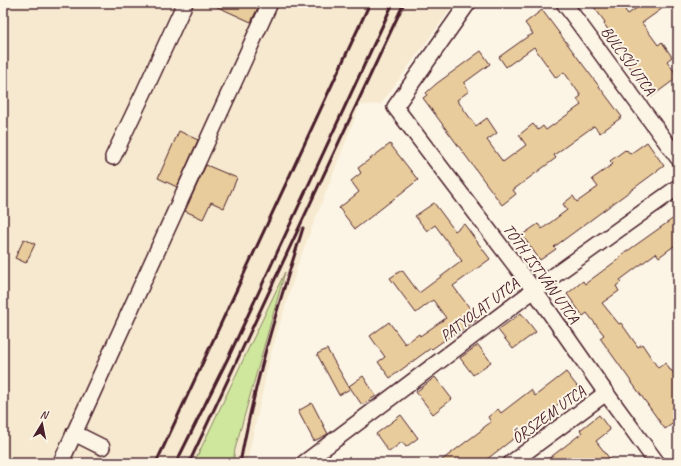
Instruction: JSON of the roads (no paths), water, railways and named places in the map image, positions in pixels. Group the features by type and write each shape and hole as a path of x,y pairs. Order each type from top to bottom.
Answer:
{"street":[{"path":"113,157 185,3"},
{"path":"62,460 270,3"},
{"name":"TÓTH ISTVÁN UTCA","path":"468,3 395,106 534,290 606,393 658,463"},
{"name":"BULCSÚ UTCA","path":"564,3 678,158"},
{"name":"PATYOLAT UTCA","path":"304,463 534,290 678,188"},
{"name":"ŐRSZEM UTCA","path":"511,463 606,393"},
{"path":"74,433 102,447"}],"railway":[{"path":"156,463 370,3"},
{"path":"176,463 229,356 393,3"},
{"path":"189,463 404,3"},
{"path":"240,463 251,408 265,353 278,306 303,228"}]}
